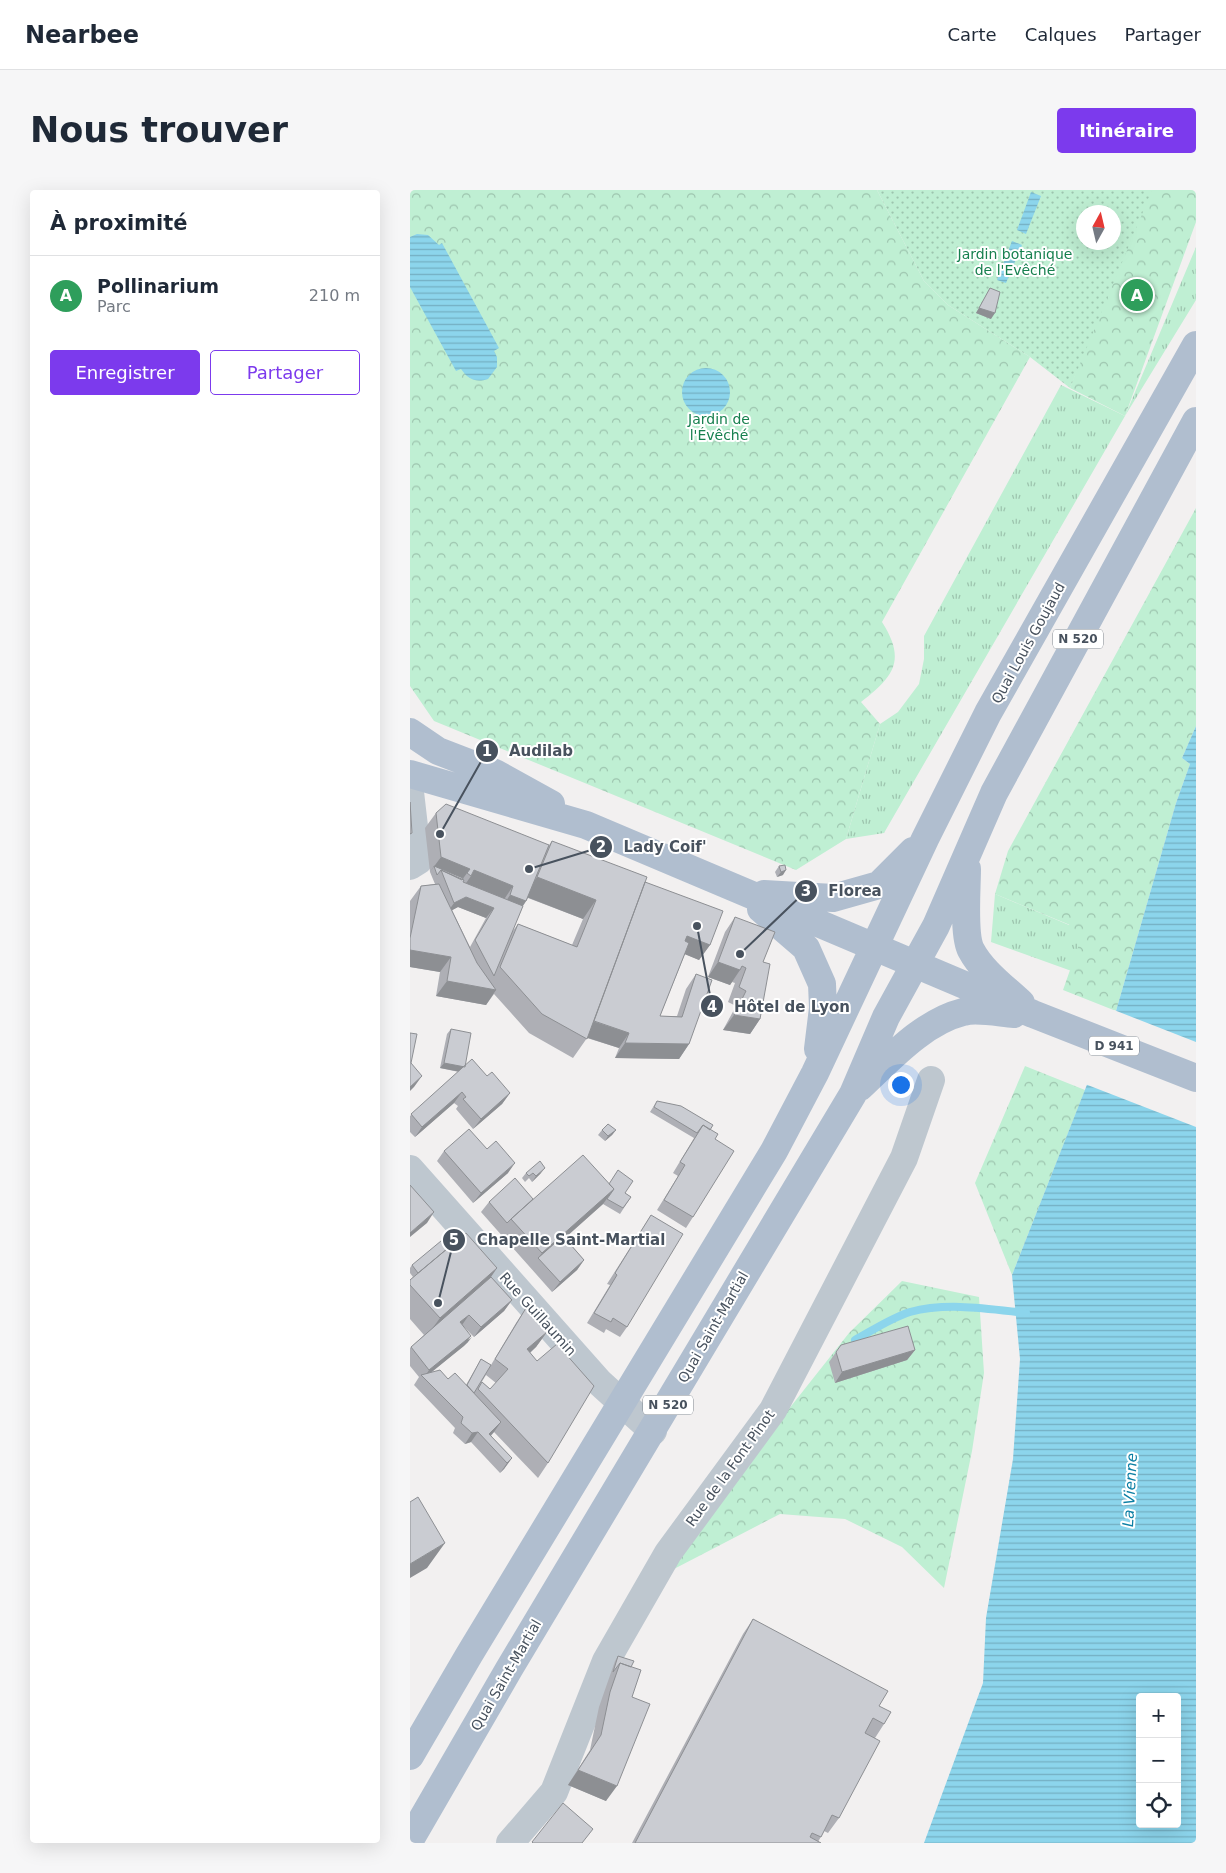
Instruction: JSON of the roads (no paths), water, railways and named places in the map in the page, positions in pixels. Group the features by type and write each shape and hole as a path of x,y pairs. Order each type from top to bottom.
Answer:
{"main road":[{"name":"Quai Louis Goujaud","path":"874,948 925,839 988,713 1196,345"},
{"name":"N 520","path":"915,965 936,926 967,860 994,793 1196,422"},
{"path":"410,732 438,750 495,773 525,788 586,825"},
{"path":"410,774 586,825 874,948"},
{"path":"743,893 833,898 879,885 925,839"},
{"path":"967,860 970,949 987,971 1033,1014"},
{"path":"743,893 806,948 822,984 823,1008 815,1073"},
{"name":"N 520","path":"410,1756 774,1152 815,1073 874,948"},
{"name":"D 941","path":"874,948 1033,1014 1196,1078"},
{"name":"Quai Saint-Martial","path":"410,1840 509,1669 653,1431 810,1162 853,1094 886,1017 915,965"},
{"path":"853,1094 910,1040 926,1029 964,1011 1033,1014"}],"street":[{"path":"410,792 414,864"},
{"name":"Rue de la Font Pinot","path":"510,1843 554,1792 606,1661 668,1553 773,1410 904,1158 931,1080"},
{"name":"Rue Guillaumin","path":"410,1169 600,1383 653,1431"}],"water":[{"path":"1031,192 1041,196 1026,234 1017,230"},
{"path":"417,234 428,235 439,245 442,243 499,348 494,351 497,357 497,367 488,379 476,380 469,378 461,369 456,371 410,287 410,237"},
{"path":"1012,241 1022,245 1006,283 997,280"},
{"path":"701,368 711,368 723,375 730,387 730,397 723,409 711,416 701,416 693,412 686,405 682,397 682,387 686,379 693,372"},
{"name":"La Vienne","path":"1196,726 1196,1843 924,1843 983,1683 986,1618 1013,1459 1020,1359 1012,1275 1116,1011 1176,803 1190,764 1182,758"}],"waterway":[{"path":"855,1340 882,1324 910,1312 924,1309 968,1307 1026,1313"}],"place":[{"name":"Pollinarium","path":"1137,295"},
{"name":"Audilab","path":"440,834"},
{"name":"Lady Coif'","path":"529,869"},
{"name":"Hôtel de Lyon","path":"697,926"},
{"name":"Florea","path":"740,954"},
{"name":"Chapelle Saint-Martial","path":"438,1303"}],"park label":[{"name":"Jardin botanique de l'Evêché","path":"1015,262"},
{"name":"Jardin de l'Évêché","path":"719,427"}]}
